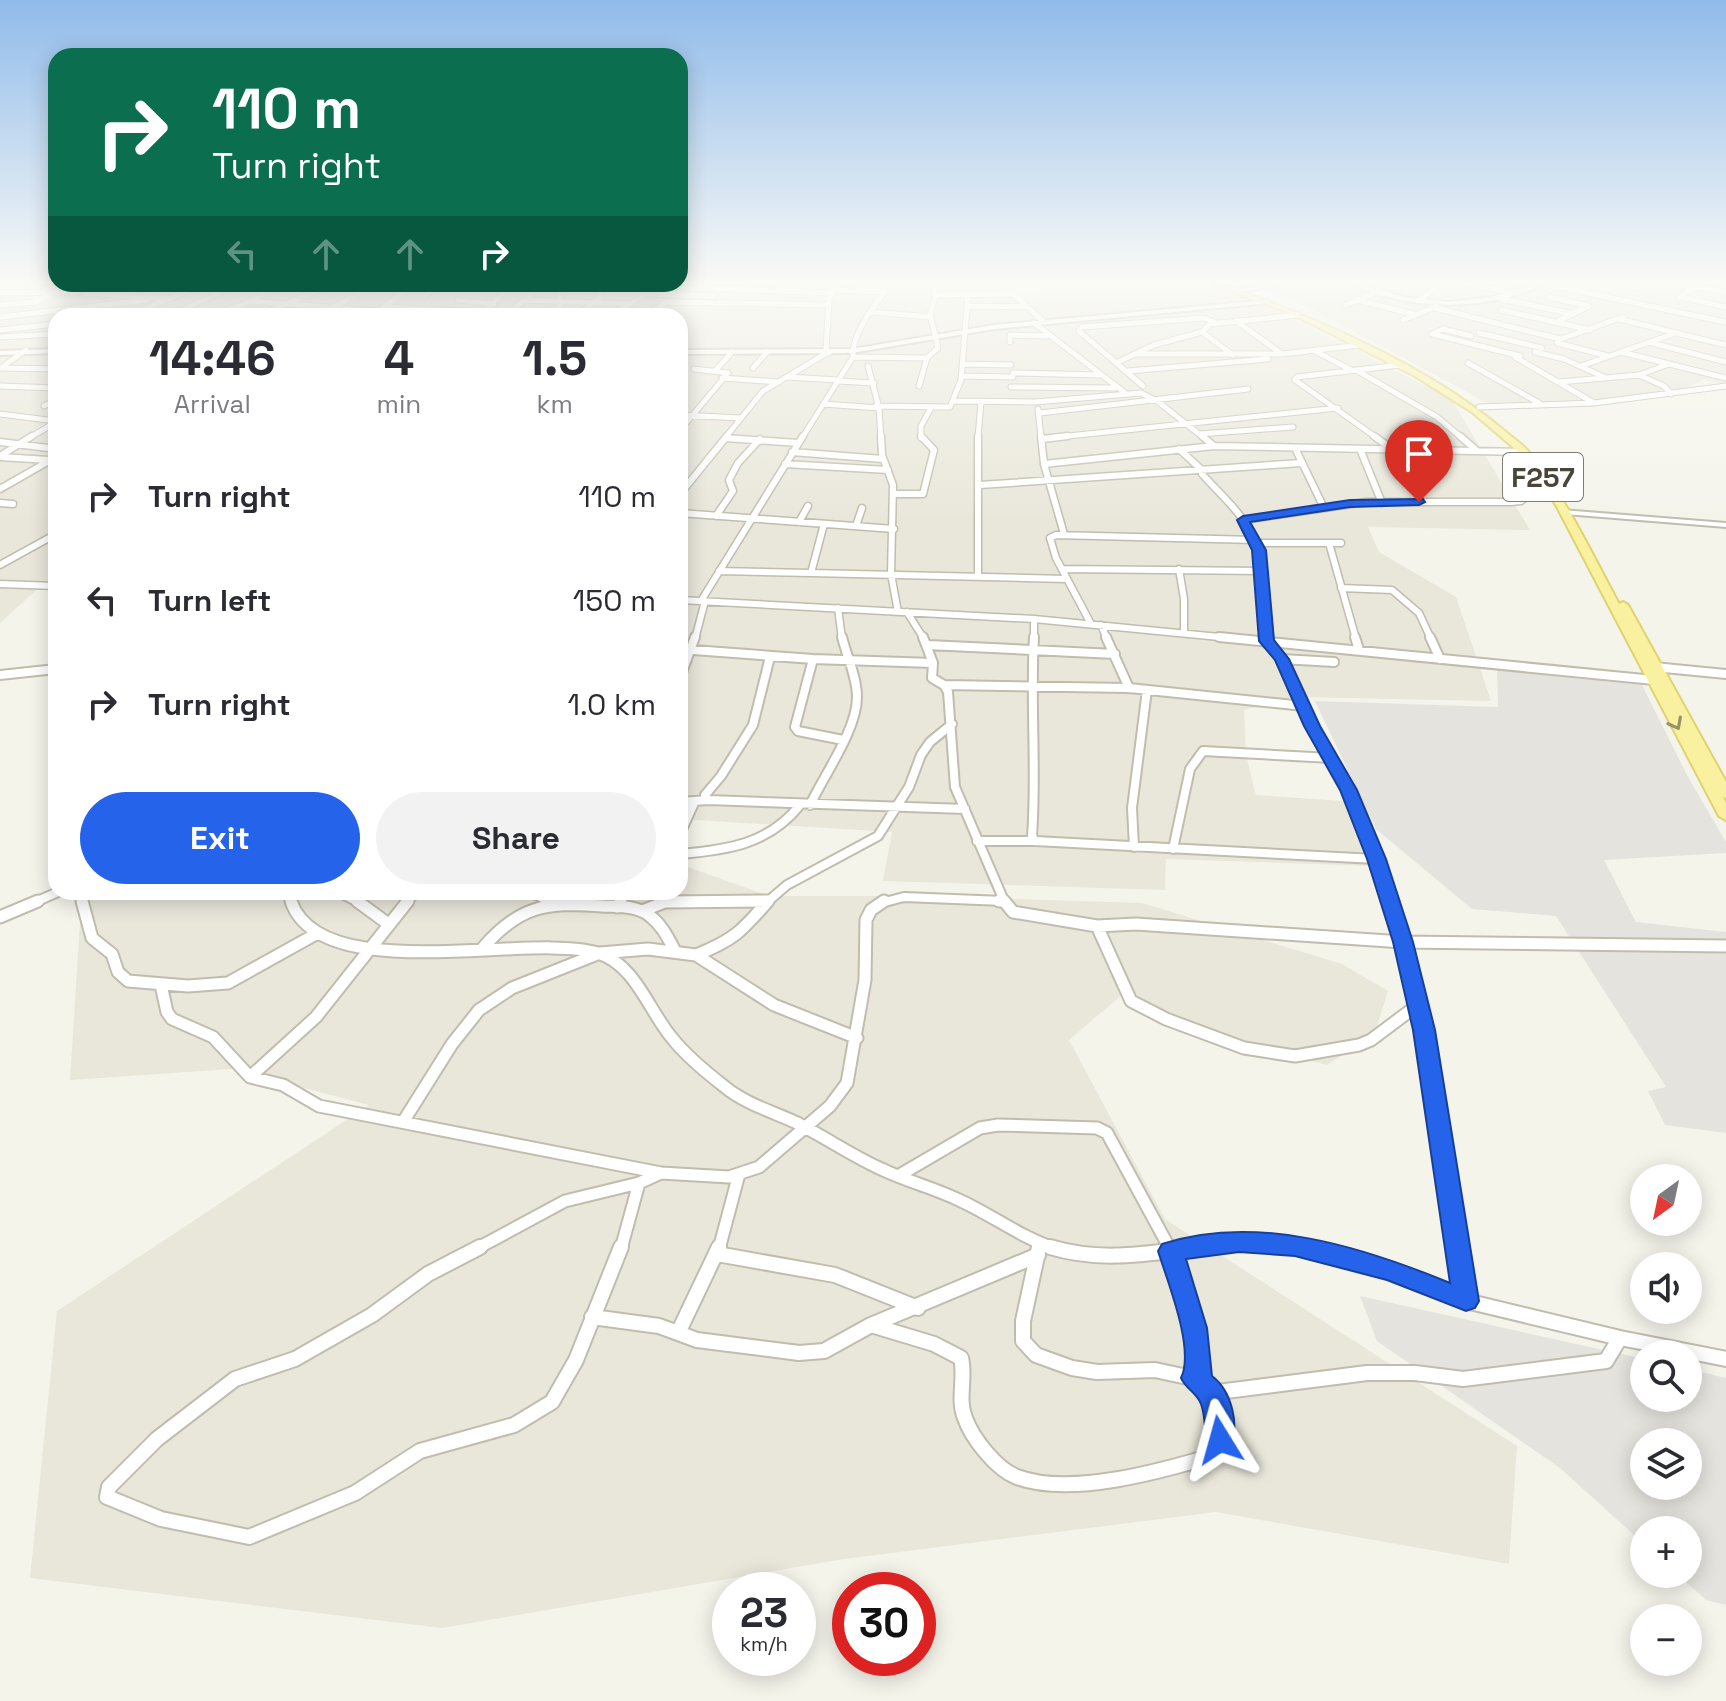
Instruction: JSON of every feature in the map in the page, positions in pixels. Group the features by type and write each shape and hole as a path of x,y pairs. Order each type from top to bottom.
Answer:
{"main road":[{"name":"F257","path":"1397,363 1475,410 1524,452 1571,514"},
{"name":"F257","path":"1402,363 1479,407 1532,452 1559,485 1571,514 1651,666 1726,794"},
{"name":"F257","path":"1651,666 1654,680 1726,816"}],"street":[{"path":"715,371 722,363"},
{"path":"753,368 757,363"},
{"path":"688,484 763,391 810,363"},
{"path":"688,659 703,601 719,571 754,519 847,363"},
{"path":"919,386 925,363"},
{"path":"823,404 948,408 961,376 962,364 977,363"},
{"path":"1008,402 1013,375 1011,363"},
{"path":"1085,363 1122,390"},
{"path":"1120,363 1143,386"},
{"path":"1128,371 1240,363"},
{"path":"1340,363 1437,417 1476,450"},
{"path":"1469,363 1542,405"},
{"path":"1526,363 1594,403"},
{"path":"1572,363 1607,378"},
{"path":"1581,366 1589,363"},
{"path":"1559,382 1639,375 1669,364 1726,378"},
{"path":"1392,449 1294,378 1400,365"},
{"path":"868,366 878,407 883,459 893,494 891,574 903,612 928,645 933,663 932,678 944,685 1129,688 1304,706"},
{"path":"0,368 48,369"},
{"path":"688,421 727,372 694,369"},
{"path":"961,376 1101,375"},
{"path":"1639,375 1664,386 1671,394"},
{"path":"787,377 874,383"},
{"path":"722,378 779,382"},
{"path":"0,386 48,386"},
{"path":"1479,407 1594,403 1726,386"},
{"path":"1011,387 1122,390 1145,394 1214,446"},
{"path":"1040,413 1248,389"},
{"path":"953,401 1035,402 1122,390"},
{"path":"978,577 978,419 981,402"},
{"path":"1035,402 1040,413 1044,464 1064,534"},
{"path":"44,406 48,404"},
{"path":"893,494 923,494 934,450 921,438 921,426 931,408"},
{"path":"1042,439 1338,408"},
{"path":"0,414 48,420"},
{"path":"688,416 741,418"},
{"path":"0,456 48,426"},
{"path":"1199,434 1293,427"},
{"path":"726,438 798,443"},
{"path":"716,516 733,491 729,480 738,463 760,439"},
{"path":"0,442 48,448"},
{"path":"1044,464 1214,446 1524,452"},
{"path":"1295,448 1324,508"},
{"path":"1179,449 1203,471 1202,474 1243,520 1256,541 1263,571 1267,641 1282,659 1348,790 1376,859 1419,1004 1466,1301"},
{"path":"1360,449 1382,503"},
{"path":"792,452 883,459"},
{"path":"0,456 48,459"},
{"path":"0,489 48,462"},
{"path":"980,485 1301,463"},
{"path":"785,464 888,470"},
{"path":"1243,520 1382,503 1511,502 1521,501 1530,494 1555,494"},
{"path":"0,503 13,504"},
{"path":"799,522 808,506"},
{"path":"856,526 862,508"},
{"path":"688,514 894,529"},
{"path":"1571,514 1726,526"},
{"path":"811,573 824,524"},
{"path":"1091,624 1066,579 1050,538 1064,534 1341,543"},
{"path":"0,565 46,542"},
{"path":"1329,543 1359,650"},
{"path":"1062,569 1263,571"},
{"path":"1179,569 1184,599 1184,633"},
{"path":"719,571 1066,579"},
{"path":"0,584 48,586"},
{"path":"1341,588 1392,590 1419,613 1440,659"},
{"path":"688,600 1034,619 1654,680"},
{"path":"688,853 727,851 746,845 789,821 805,805 853,721 857,698 851,661 838,625 838,608"},
{"path":"1034,619 1035,652 1031,686 1035,715 1035,841"},
{"path":"1101,625 1129,688"},
{"path":"928,645 1115,654"},
{"path":"688,650 770,657 933,663"},
{"path":"708,800 705,795 721,776 753,725 770,657"},
{"path":"813,659 795,727 798,731 843,740"},
{"path":"1282,659 1334,662"},
{"path":"1651,666 1726,674"},
{"path":"0,675 48,670"},
{"path":"944,685 948,692 952,724 951,763 955,787 1007,908 1024,916 1097,926 1136,924 1403,942 1726,946"},
{"path":"1134,847 1132,808 1147,690"},
{"path":"696,955 726,943 740,933 768,901 797,879 878,836 898,805 921,755 930,742 952,724"},
{"path":"1173,849 1190,769 1203,751 1331,758"},
{"path":"688,803 708,800 965,809"},
{"path":"688,816 694,803"},
{"path":"977,841 1035,841 1376,859"},
{"path":"0,917 48,896"},
{"path":"161,985 167,1012 172,1019 213,1037 250,1077 283,1085 330,1110 661,1173 729,1177 759,1167 807,1128 830,1106 847,1083 857,1038 865,980 866,920 871,910 885,900 904,897 1004,901"},
{"path":"82,900 92,938 112,954 118,972 128,981 161,985 214,986 228,983 316,934"},
{"path":"291,900 295,913 316,934 407,953 568,947 600,953 648,949 696,955 774,1005 857,1038"},
{"path":"356,900 387,923"},
{"path":"250,1077 305,1028 334,996 368,947 409,900"},
{"path":"547,900 642,911 665,902 768,901"},
{"path":"617,907 621,900"},
{"path":"481,950 503,923 552,902"},
{"path":"642,911 663,929 675,951"},
{"path":"1097,926 1131,1001 1179,1024 1244,1048 1295,1056 1359,1045 1371,1040 1419,1004"},
{"path":"403,1122 452,1044 479,1010 512,988 600,953"},
{"path":"600,953 615,962 635,983 672,1039 728,1090 898,1176 985,1212 1039,1249 1080,1256 1129,1256 1239,1242 1295,1246 1392,1270 1466,1301 1620,1338 1726,1359"},
{"path":"898,1176 980,1128 998,1125 1097,1128 1113,1139 1171,1251 1194,1328 1199,1374 1194,1378"},
{"path":"639,1183 621,1248 576,1360 552,1402 514,1425 420,1451 355,1493 249,1537 161,1519 107,1497 109,1487 157,1439 235,1379 295,1359 372,1315 428,1274 565,1201 639,1183 661,1173"},
{"path":"678,1333 717,1254 739,1174"},
{"path":"592,1317 659,1326 697,1340 799,1353 824,1351 871,1325 918,1308 1039,1249"},
{"path":"871,1325 934,1344 961,1358 964,1367 959,1392 966,1423 1003,1469 1016,1477 1042,1483 1105,1479 1172,1469 1215,1455 1221,1423 1210,1391 1194,1378 1153,1370 1094,1371 1044,1361 1027,1349 1022,1338 1023,1322 1039,1249"},
{"path":"717,1254 835,1275 918,1308"},
{"path":"1210,1391 1242,1390 1367,1373 1415,1373 1463,1379 1606,1361 1620,1338"}],"shaded area":[{"path":"0,363 48,363 48,585 42,585 0,623"},
{"path":"688,363 1381,363 1451,399 1530,530 1368,527 1379,552 1456,597 1491,701 1293,697 1244,710 1246,755 1256,795 1357,802 1371,866 1166,859 1165,890 883,881 892,832 688,819"},
{"path":"1414,363 1726,363 1726,385 1704,380 1672,394 1611,404 1497,408"},
{"path":"1497,670 1642,685 1688,777 1726,842 1726,853 1604,860 1636,922 1726,932 1726,1133 1665,1125 1648,1091 1666,1087 1556,916 1472,909 1376,829 1315,701 1498,707"},
{"path":"688,867 769,896 915,896 1142,903 1342,964 1388,991 1374,1035 1327,1065 1221,1037 1123,994 1069,1040 1165,1219 1517,1446 1509,1564 1216,1512 844,1559 768,1572 712,1572 712,1582 442,1628 30,1578 57,1311 369,1105 231,1069 70,1080 80,922 86,900 688,900"},
{"path":"1360,1296 1630,1356 1630,1412 1702,1412 1702,1372 1726,1378 1726,1605 1706,1600 1693,1588 1702,1588 1702,1516 1630,1516 1630,1531 1560,1468 1377,1341"}],"route":[{"path":"1220,1440 1221,1423 1210,1391 1194,1378 1199,1374 1194,1328 1171,1251 1239,1242 1295,1246 1392,1270 1466,1301 1424,1030 1403,942 1376,859 1348,790 1312,726 1282,659 1267,641 1259,550 1243,520 1366,502 1419,502"}]}
